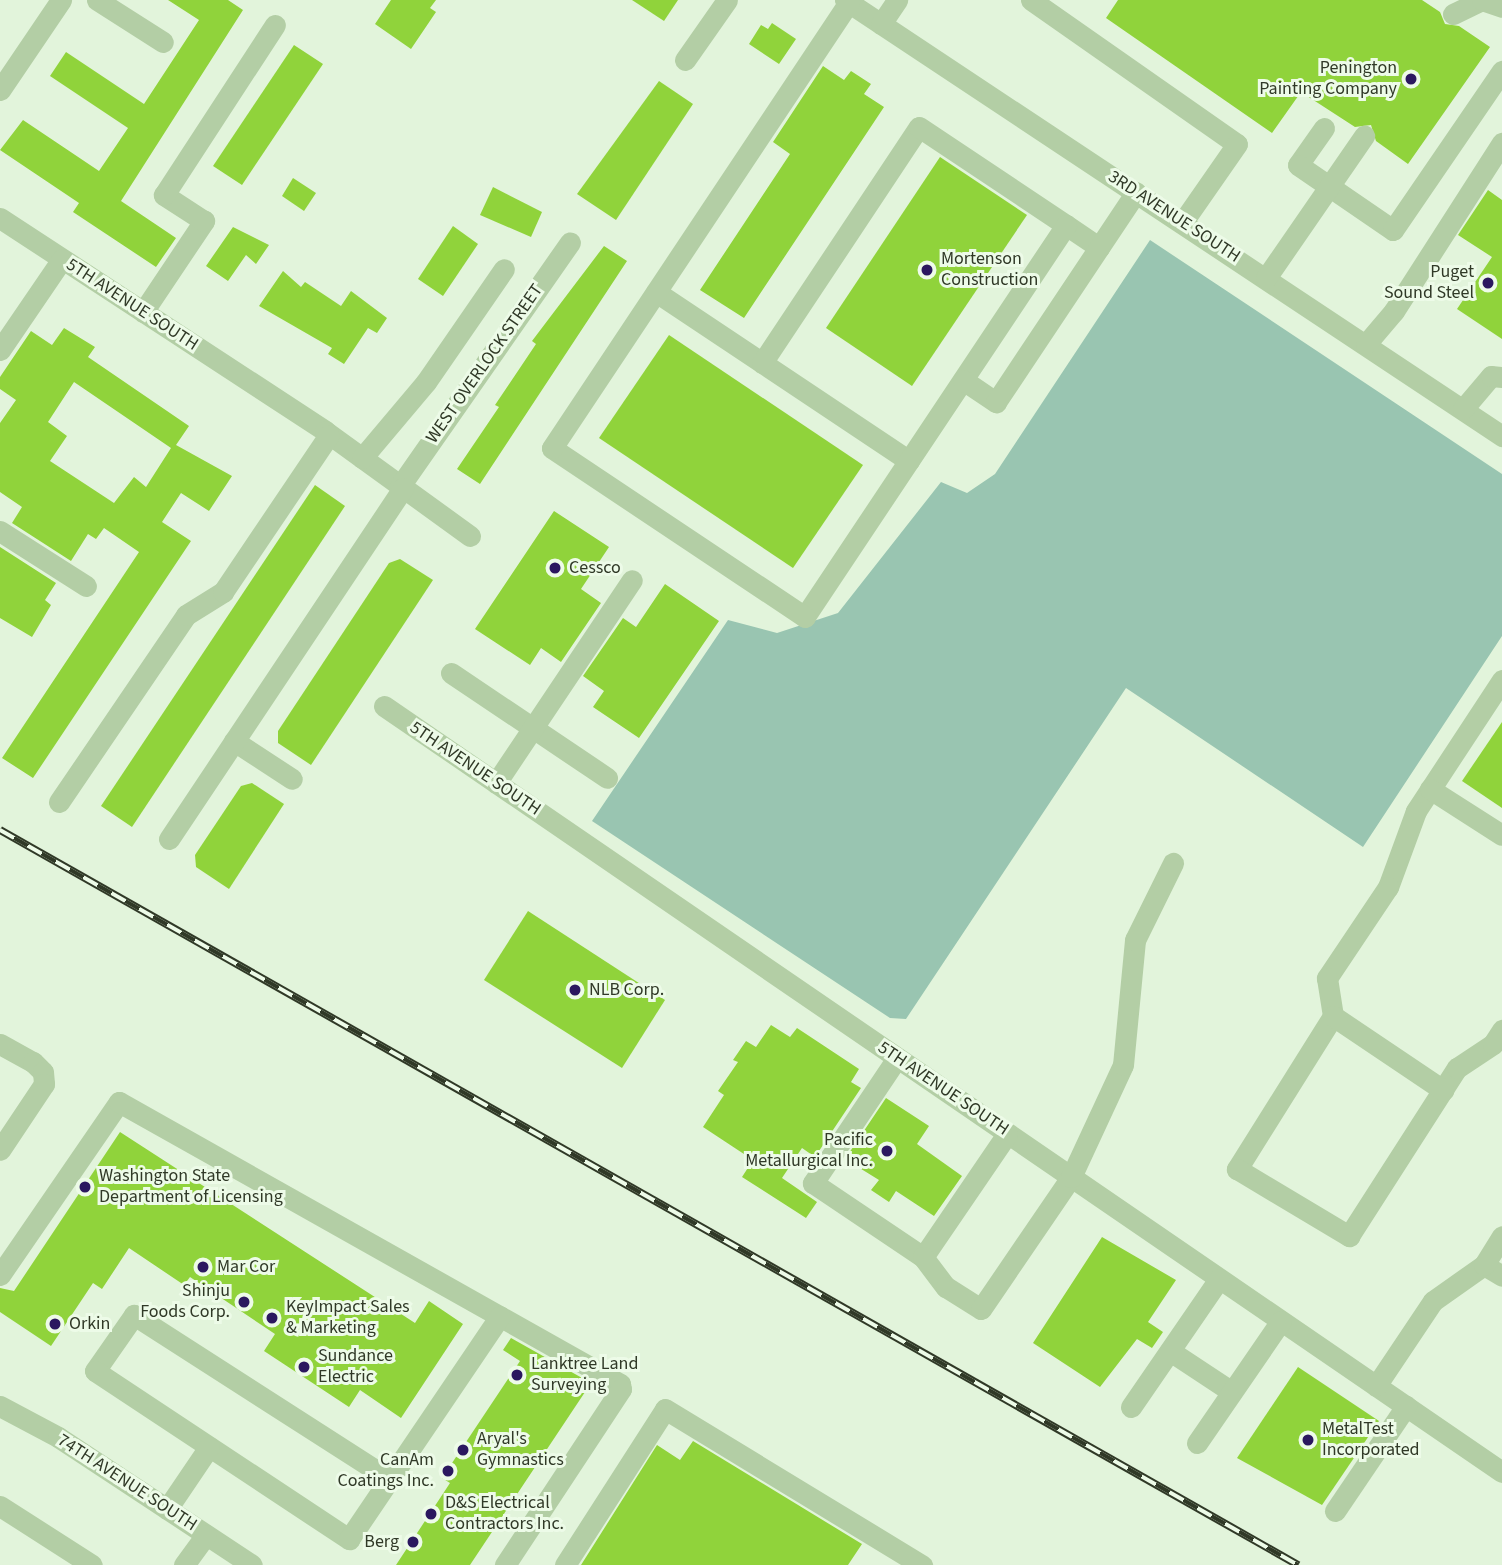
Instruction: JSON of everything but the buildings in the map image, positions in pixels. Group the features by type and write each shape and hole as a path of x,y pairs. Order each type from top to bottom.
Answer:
{"street":[{"path":"0,90 61,0"},
{"path":"97,0 163,42"},
{"path":"685,60 727,0"},
{"path":"881,24 897,0"},
{"path":"1031,0 1237,144 1182,223"},
{"path":"1453,14 1482,0 1502,7"},
{"path":"847,1 552,448 805,617 1066,225"},
{"name":"3RD AVENUE SOUTH","path":"847,1 1502,436"},
{"path":"143,312 204,221 164,195 275,24"},
{"path":"1324,128 1298,165 1393,230 1502,71"},
{"path":"762,363 919,127 1100,247"},
{"path":"1266,278 1364,136"},
{"path":"1366,344 1394,311 1502,143"},
{"path":"963,380 996,402 1136,192"},
{"name":"5TH AVENUE SOUTH","path":"0,218 329,435 470,536"},
{"name":"WEST OVERLOCK STREET","path":"169,839 401,487 570,242"},
{"path":"0,350 62,259"},
{"path":"362,458 426,382 504,269"},
{"path":"656,292 909,461"},
{"path":"1463,409 1492,376 1502,377"},
{"path":"59,802 186,615 223,592 329,435"},
{"path":"0,531 86,586"},
{"path":"496,783 632,580"},
{"path":"451,673 607,778"},
{"path":"1502,680 1416,811 1388,887 1327,978 1333,1016 1237,1169 1349,1236 1457,1068 1493,1044 1502,1030"},
{"name":"5TH AVENUE SOUTH","path":"384,706 1502,1472"},
{"path":"234,741 292,779"},
{"path":"1430,789 1502,835"},
{"path":"897,1058 813,1183 923,1257 946,1287 981,1309 1071,1177 1123,1065 1135,940 1174,863"},
{"path":"1333,1016 1443,1090"},
{"path":"0,1044 33,1062 43,1072 44,1084 0,1150"},
{"path":"0,1275 119,1102 620,1384 621,1390 505,1565"},
{"path":"923,1257 1007,1134"},
{"path":"1376,1386 1433,1301 1493,1270 1502,1236"},
{"path":"1131,1407 1219,1279"},
{"path":"388,1479 134,1315 95,1371 349,1539 500,1316"},
{"path":"1197,1443 1281,1321"},
{"path":"1170,1351 1232,1392"},
{"name":"74TH AVENUE SOUTH","path":"0,1406 252,1565"},
{"path":"1335,1511 1406,1406"},
{"path":"565,1565 665,1409 922,1565"},
{"path":"167,1509 209,1447"},
{"path":"0,1506 93,1565"},
{"path":"184,1565 206,1535"}],"green space":[{"path":"1150,240 1502,474 1502,636 1363,847 1126,688 906,1019 890,1018 592,821 728,620 777,633 838,613 941,482 967,493 995,474"}],"railway":[{"path":"0,830 1298,1565"}],"place":[{"name":"Penington Painting Company","path":"1411,79"},
{"name":"Mortenson Construction","path":"927,270"},
{"name":"Puget Sound Steel","path":"1488,283"},
{"name":"Cessco","path":"555,568"},
{"name":"NLB Corp.","path":"575,990"},
{"name":"Pacific Metallurgical Inc.","path":"887,1151"},
{"name":"Washington State Department of Licensing","path":"85,1187"},
{"name":"Mar Cor","path":"203,1267"},
{"name":"Shinju Foods Corp.","path":"244,1302"},
{"name":"KeyImpact Sales & Marketing","path":"272,1318"},
{"name":"Orkin","path":"55,1324"},
{"name":"Sundance Electric","path":"304,1367"},
{"name":"Lanktree Land Surveying","path":"517,1375"},
{"name":"MetalTest Incorporated","path":"1308,1440"},
{"name":"Aryal's Gymnastics","path":"463,1450"},
{"name":"CanAm Coatings Inc.","path":"448,1471"},
{"name":"D&S Electrical Contractors Inc.","path":"431,1514"},
{"name":"Berg","path":"413,1542"}]}
